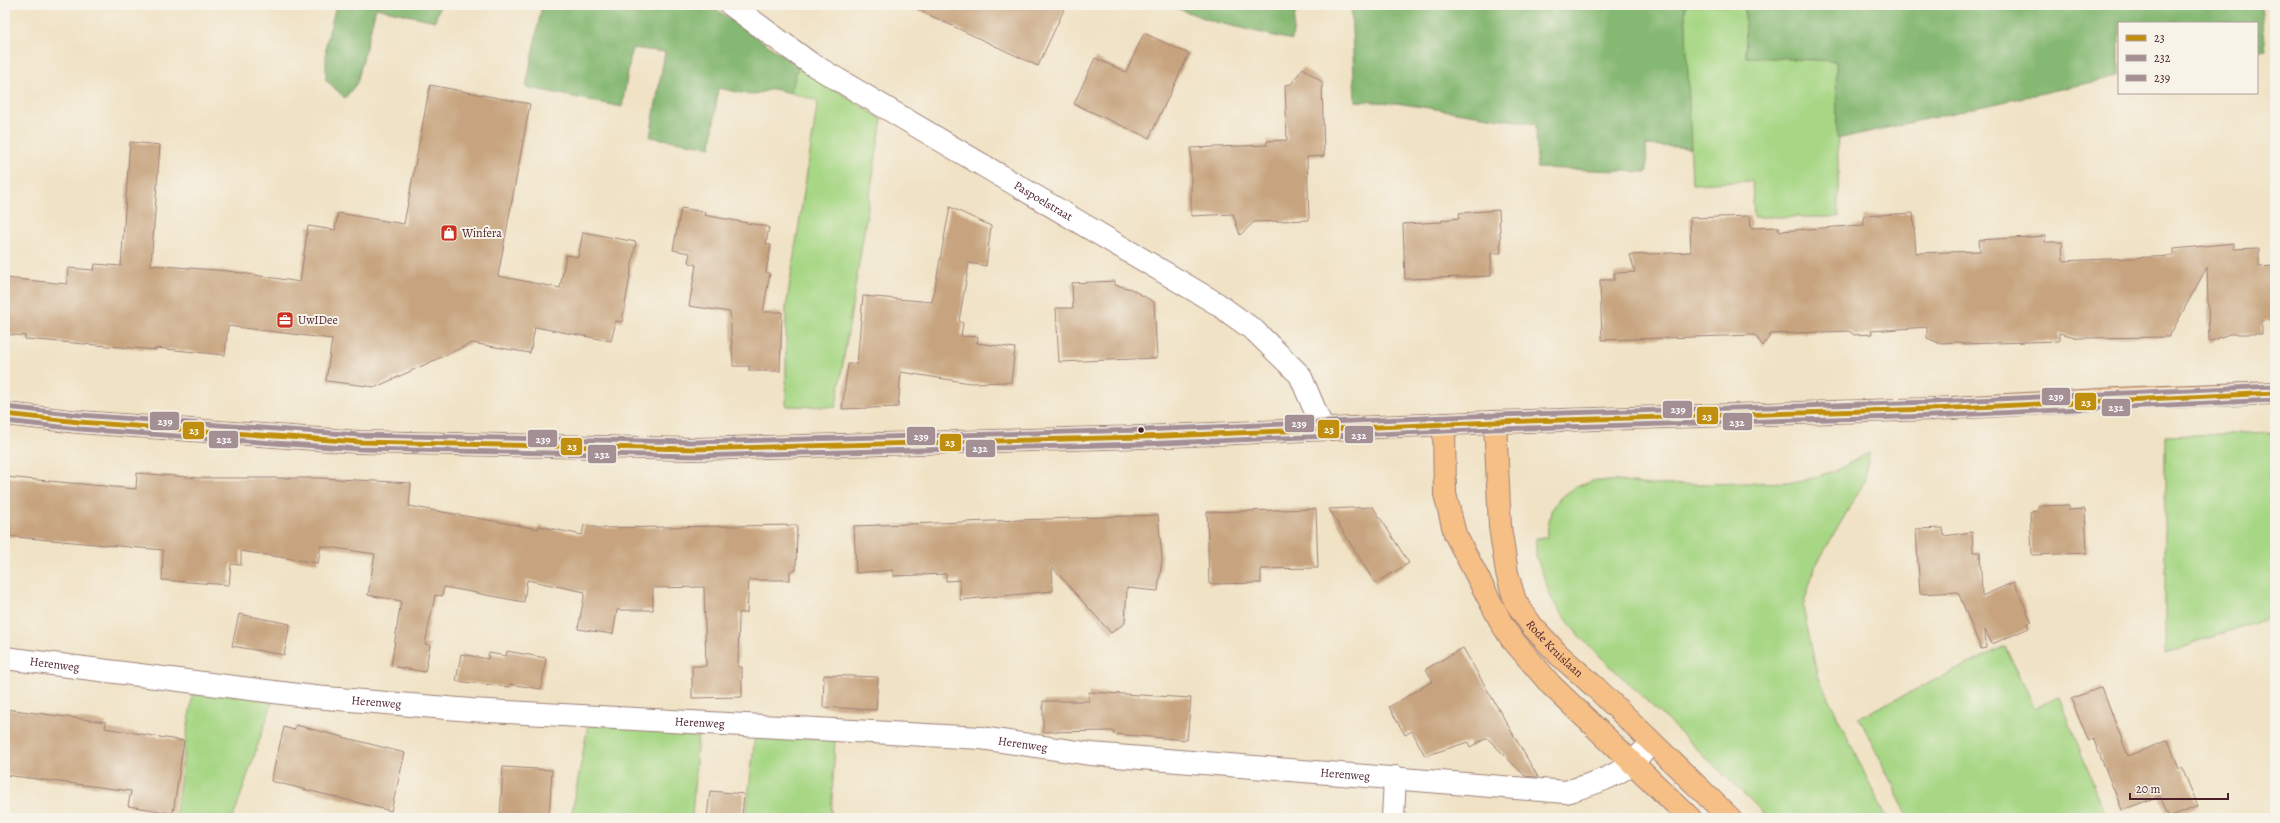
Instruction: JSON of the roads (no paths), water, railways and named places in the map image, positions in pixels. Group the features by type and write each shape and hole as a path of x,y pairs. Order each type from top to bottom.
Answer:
{"main road":[{"path":"5,414 79,422 359,442 694,449 1142,437 1496,422 1933,409 2136,398 2275,393"},
{"name":"Rode Kruislaan","path":"1496,422 1500,527 1507,573 1515,601 1532,626 1559,655 1595,687 1730,818"},
{"name":"Rode Kruislaan","path":"1444,424 1445,494 1455,534 1502,624 1551,685 1690,818"}],"street":[{"name":"Paspoelstraat","path":"731,5 810,63 1216,303 1255,331 1300,375 1323,429"},
{"name":"Herenweg","path":"5,658 314,698 479,711 981,738 1091,754 1395,777 1566,792 1594,784 1632,763 1652,743"},
{"path":"1393,818 1395,777"}],"place":[{"name":"Winfera","path":"449,233"},
{"name":"UwIDee","path":"285,320"}]}
